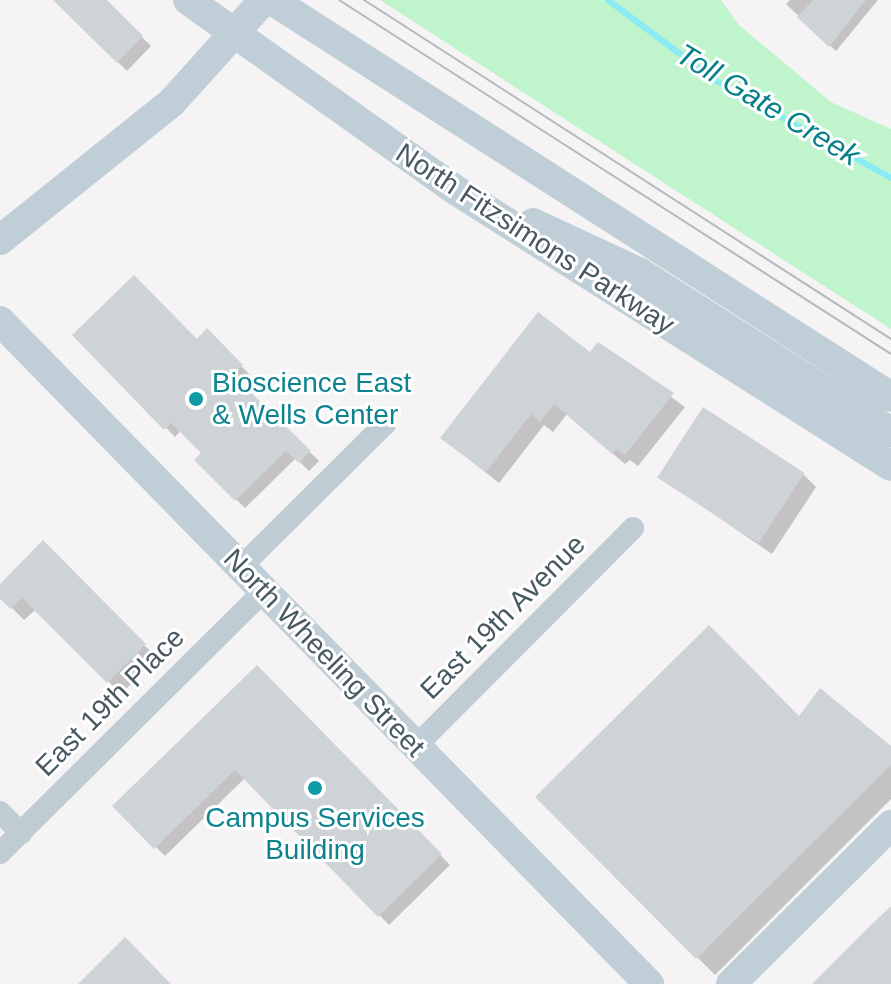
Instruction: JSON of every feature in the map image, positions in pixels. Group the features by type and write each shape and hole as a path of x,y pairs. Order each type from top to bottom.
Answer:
{"main road":[{"name":"North Fitzsimons Parkway","path":"188,0 234,37 454,189 891,466"},
{"path":"0,240 172,102 234,37 264,0"},
{"name":"North Fitzsimons Parkway","path":"272,0 891,397"},
{"path":"454,189 622,263 891,432"},
{"name":"North Wheeling Street","path":"0,321 242,566 262,593 649,984"},
{"path":"731,984 891,825"}],"street":[{"path":"242,566 385,424"},
{"name":"East 19th Avenue","path":"415,747 633,528"},
{"name":"East 19th Place","path":"0,853 262,593"},
{"path":"0,812 21,833"}],"green space":[{"path":"380,0 721,0 739,25 831,102 891,129 891,329"}],"building":[{"path":"53,0 107,0 143,36 117,63"},
{"path":"813,0 866,0 829,47 797,17"},
{"name":"Bioscience East & Wells Center","path":"134,275 197,339 207,328 243,365 233,375 311,451 299,463 286,451 235,501 194,460 201,453 171,423 164,430 72,335"},
{"path":"538,312 590,352 598,342 674,393 625,455 617,449 612,454 554,404 540,422 531,414 486,472 440,438"},
{"path":"703,407 804,473 759,543 657,477"},
{"path":"43,540 146,644 107,683 22,598 11,609 0,599 0,584"},
{"path":"709,625 799,716 820,688 891,746 891,765 696,959 535,797"},
{"name":"Campus Services Building","path":"257,665 442,854 378,917 235,770 154,849 112,806"},
{"path":"891,906 891,984 812,984 870,926"},
{"path":"125,937 171,984 78,984"}],"waterway":[{"name":"Toll Gate Creek","path":"608,0 715,80 891,178"}],"tram line":[{"path":"339,0 891,354"},
{"path":"364,0 891,339"}],"place":[{"name":"Bioscience East & Wells Center","path":"196,399"},
{"name":"Campus Services Building","path":"315,788"}]}
